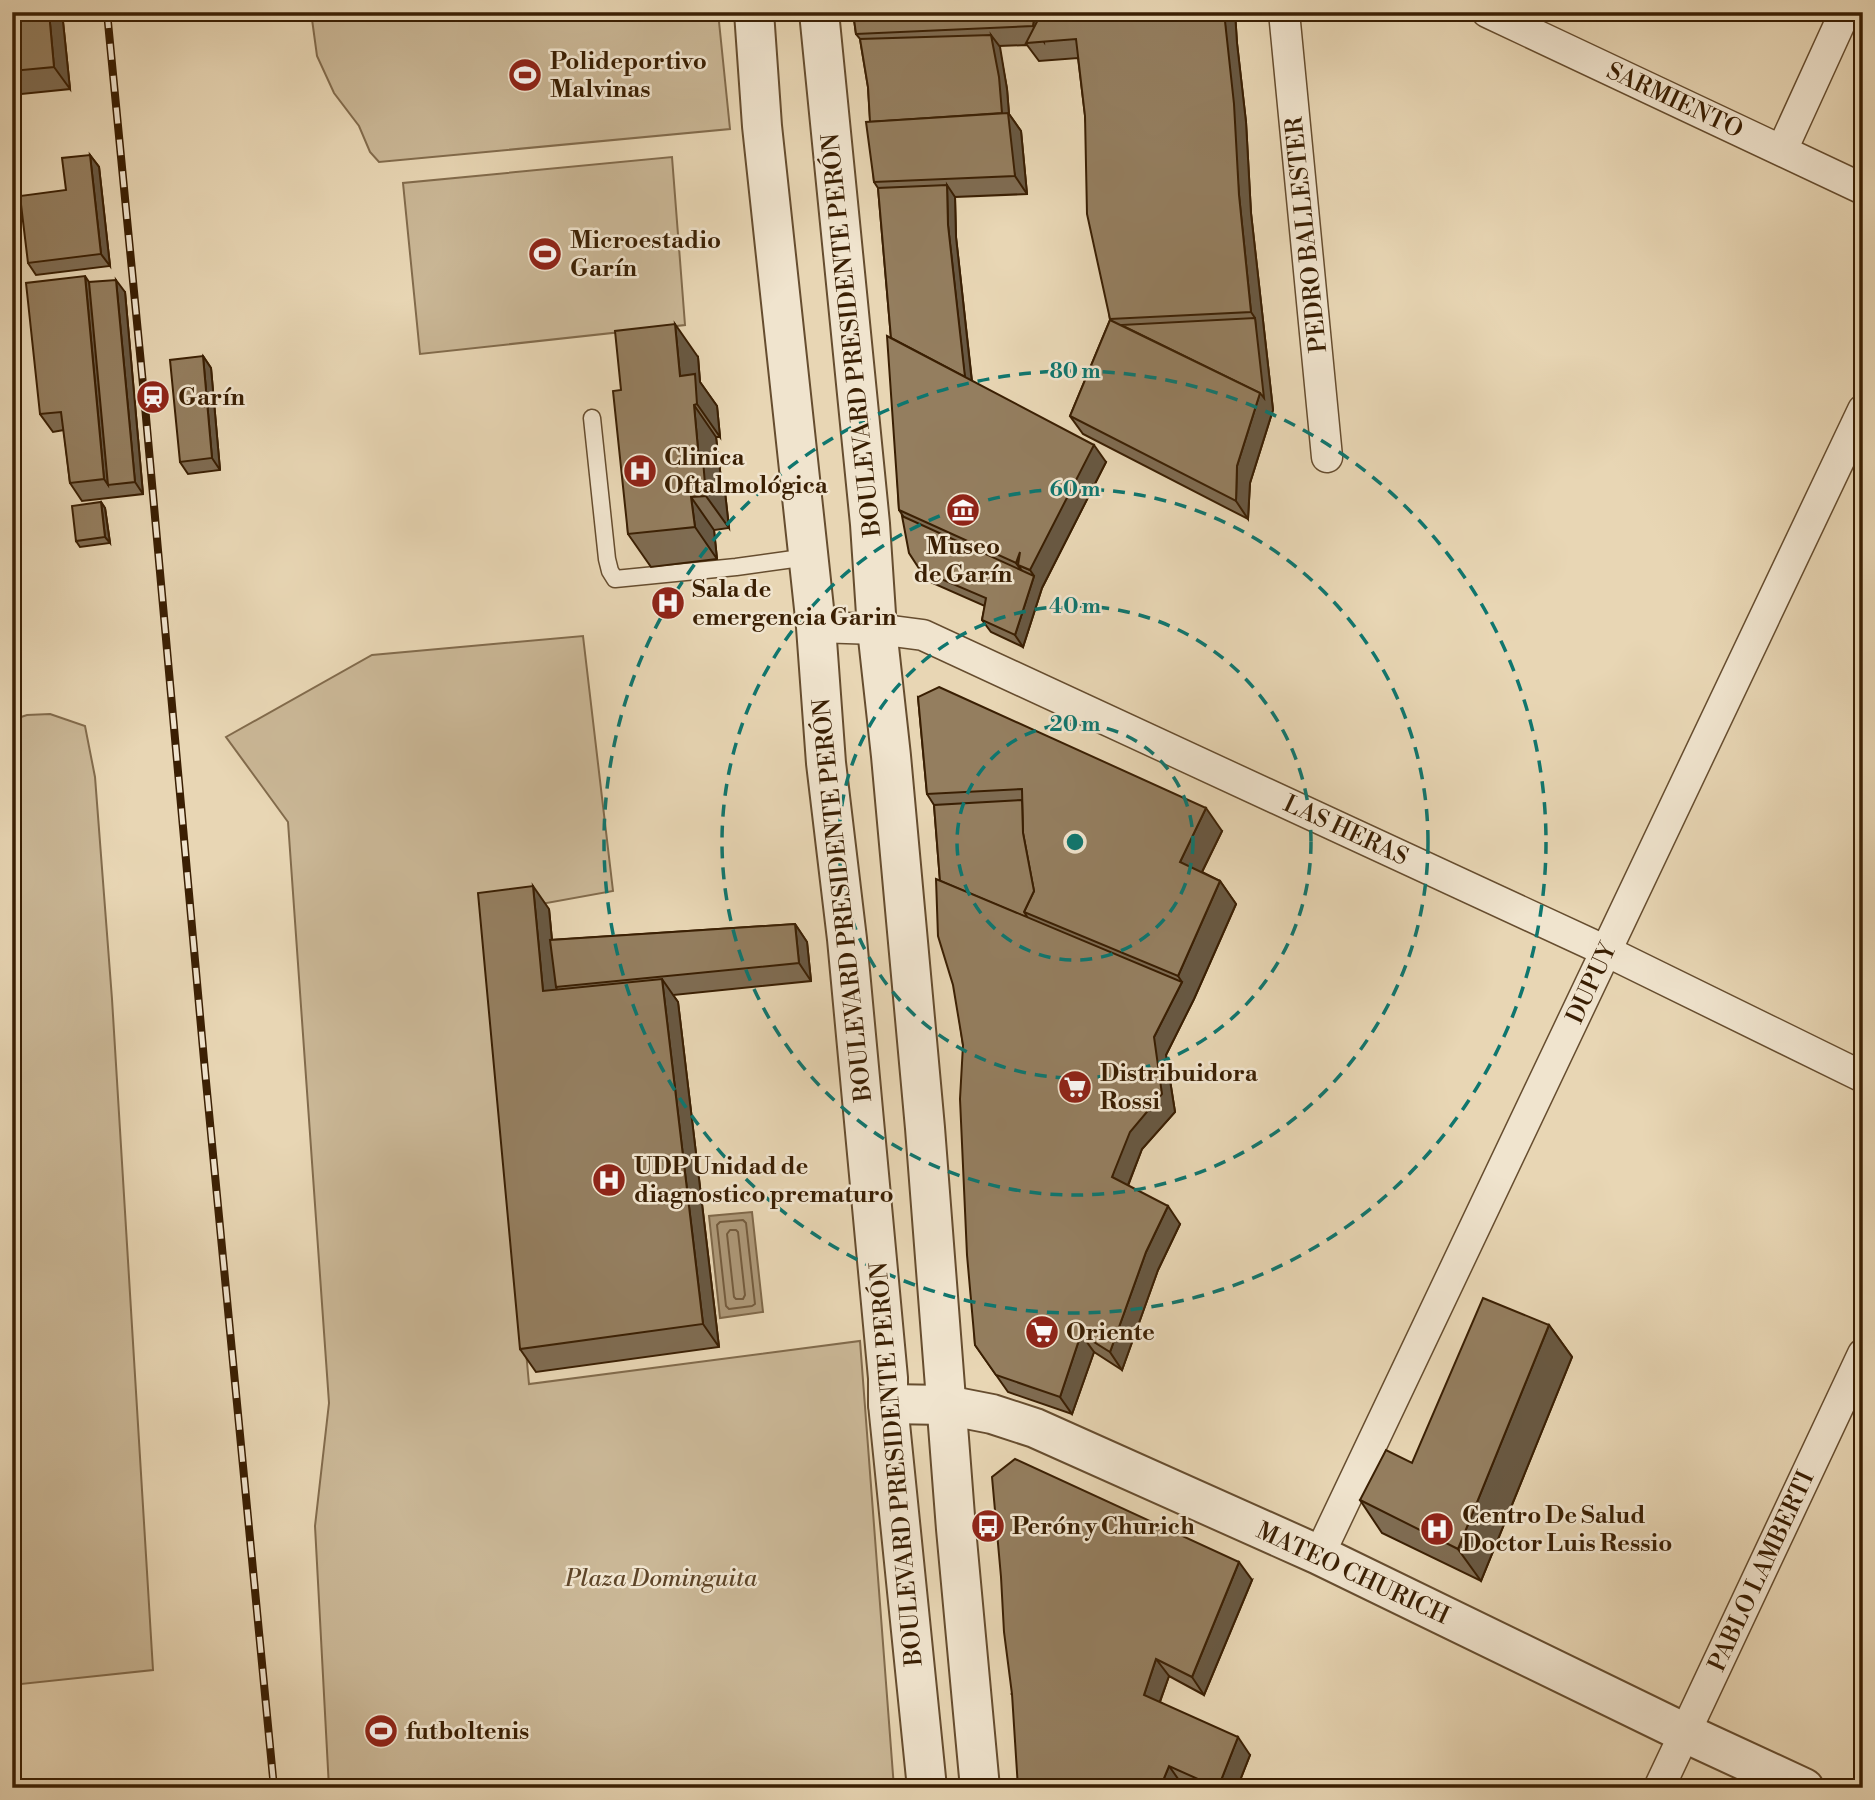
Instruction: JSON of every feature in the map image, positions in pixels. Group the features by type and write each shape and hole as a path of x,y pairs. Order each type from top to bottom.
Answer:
{"street":[{"name":"BOULEVARD PRESIDENTE PERÓN","path":"754,12 762,126 816,626 826,763 847,939 888,1404 927,1788"},
{"name":"BOULEVARD PRESIDENTE PERÓN","path":"819,12 870,524 877,628 925,1128 956,1529 980,1788"},
{"name":"PEDRO BALLESTER","path":"1284,12 1327,457"},
{"name":"SARMIENTO","path":"1486,12 1863,188"},
{"path":"1782,150 1845,12"},
{"name":"DUPUY","path":"1319,1555 1863,410"},
{"name":"LAS HERAS","path":"816,626 877,628 923,635 1606,951 1863,1077"},
{"name":"PABLO LAMBERTI","path":"1659,1788 1863,1353"},
{"name":"MATEO CHURICH","path":"888,1404 946,1405 992,1414 1035,1428 1319,1555 1804,1788"}],"lane":[{"path":"592,418 607,559 615,579 722,569 808,557"}],"green space":[{"name":"Polideportivo Malvinas","path":"311,12 718,12 730,129 379,162 370,152 359,126 334,93 317,56"},
{"name":"Microestadio Garín","path":"672,157 685,325 420,354 403,183"},
{"name":"Plaza Dominguita","path":"583,636 613,891 486,914 529,1384 860,1341 894,1788 329,1788 315,1526 329,1403 288,822 226,737 372,655"},
{"path":"50,714 85,726 95,777 112,999 153,1670 12,1685 12,720 27,715"}],"water":[{"path":"752,1212 763,1312 720,1318 709,1216"}],"building":[{"path":"12,12 49,12 54,67 12,71"},
{"path":"853,12 1035,12 1033,26 856,34"},
{"path":"1042,12 1224,12 1251,312 1110,319 1087,214 1085,116 1076,39 1026,43"},
{"path":"991,35 1002,113 870,122 868,87 860,39"},
{"path":"1008,113 1015,176 874,182 866,122"},
{"path":"90,155 101,254 28,263 20,196 66,190 62,158"},
{"path":"947,185 948,225 965,377 891,338 878,188"},
{"path":"85,276 104,479 70,483 61,412 40,414 26,283"},
{"path":"116,280 135,482 108,485 89,282"},
{"path":"1255,318 1264,398 1260,393 1121,325"},
{"path":"1110,320 1260,393 1237,466 1236,501 1070,416"},
{"path":"675,324 680,376 695,374 697,404 694,405 699,460 703,460 706,496 691,497 695,527 628,534 613,391 621,390 615,331"},
{"path":"887,336 1094,445 1030,570 1018,565 1020,552 1016,563 899,510"},
{"path":"203,356 212,458 180,462 170,360"},
{"path":"101,502 105,537 76,541 72,506"},
{"path":"902,516 1034,576 1015,635 982,620 986,598 920,570 909,553"},
{"path":"939,687 1206,808 1180,862 1220,881 1178,976 1024,912 1034,891 1023,833 1022,789 927,794 918,697"},
{"path":"1022,800 1023,833 1034,891 1024,912 1028,918 940,881 934,805"},
{"path":"936,879 1182,982 1154,1037 1162,1094 1130,1132 1112,1177 1168,1206 1146,1252 1110,1352 1081,1334 1060,1397 996,1375 975,1345 967,1255 960,1099 963,1045 953,985 938,936"},
{"name":"UDP Unidad de diagnostico prematuro","path":"533,886 543,991 662,979 703,1324 520,1349 478,893"},
{"path":"795,924 799,963 556,987 550,940"},
{"path":"1483,1298 1549,1325 1458,1549 1360,1500 1386,1450 1412,1463"},
{"path":"1015,1459 1239,1562 1192,1677 1156,1659 1144,1695 1238,1737 1218,1788 1169,1766 1160,1788 1018,1788 992,1477"}],"railway":[{"path":"107,12 274,1788"}],"place":[{"name":"Polideportivo Malvinas","path":"525,75"},
{"name":"Microestadio Garín","path":"545,254"},
{"name":"Garín","path":"153,397"},
{"name":"Clinica Oftalmológica","path":"640,471"},
{"name":"Museo de Garín","path":"963,510"},
{"name":"Sala de emergencia Garin","path":"668,603"},
{"name":"Distribuidora Rossi","path":"1075,1087"},
{"name":"UDP Unidad de diagnostico prematuro","path":"609,1180"},
{"name":"Oriente","path":"1042,1332"},
{"name":"Perón y Churich","path":"988,1526"},
{"name":"Centro De Salud Doctor Luis Ressio","path":"1437,1529"},
{"name":"futboltenis","path":"381,1731"}]}
